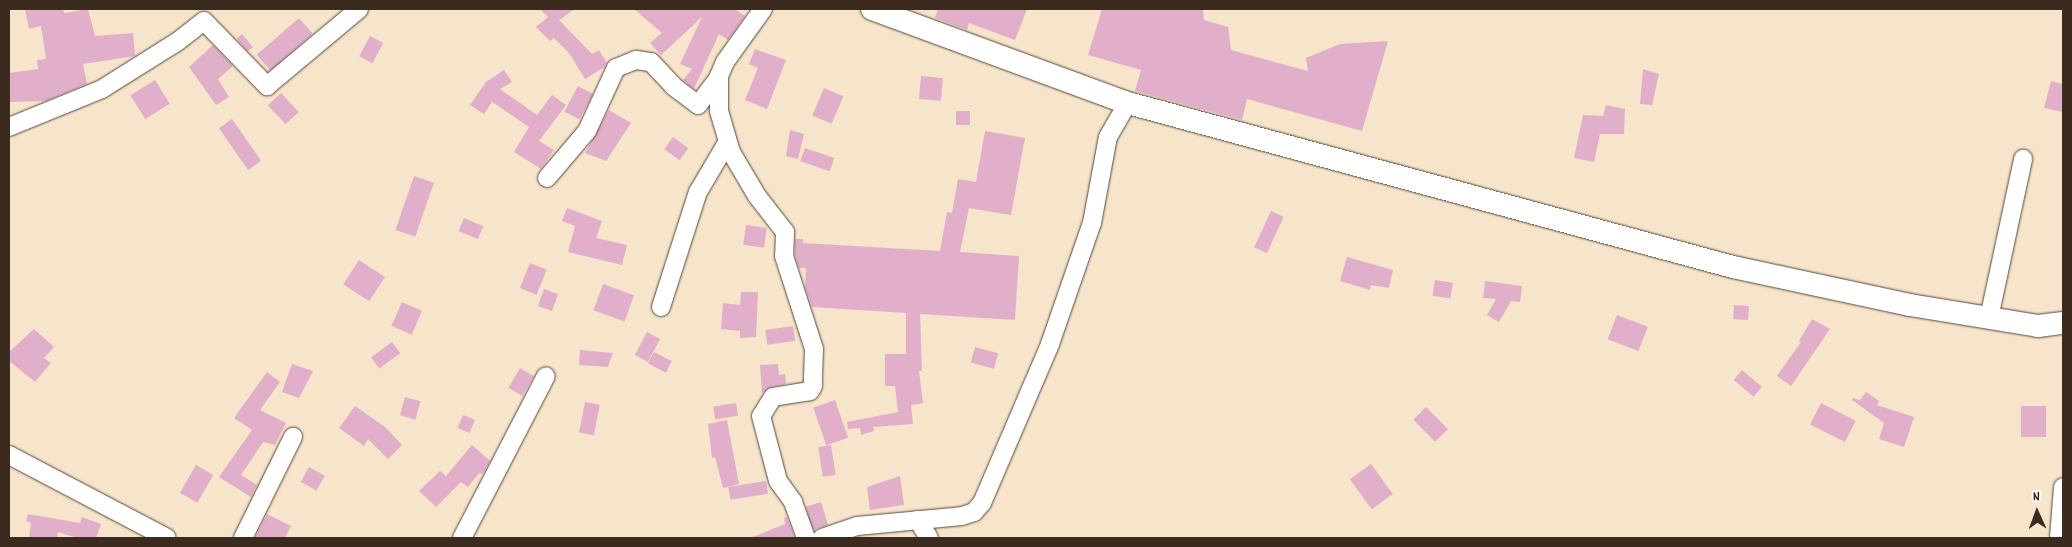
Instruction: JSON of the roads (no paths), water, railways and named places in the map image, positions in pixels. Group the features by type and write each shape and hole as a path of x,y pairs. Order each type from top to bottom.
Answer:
{"street":[{"path":"9,127 102,89 177,42 204,21 267,86 359,9"},
{"path":"547,178 587,131 616,68 636,60 652,62 673,86 698,105 719,76 725,62 763,9"},
{"path":"872,9 1128,104 1792,282 2038,326 2063,323"},
{"path":"719,76 719,111 727,143 757,196 785,232 784,256 814,349 813,386 810,391 772,397 761,416 778,481 793,502 806,538"},
{"path":"822,538 857,526 962,516 974,512 982,503 1012,439 1050,344 1092,223 1108,137 1128,104"},
{"path":"661,307 698,192 727,143"},
{"path":"1989,318 2023,159"},
{"path":"462,538 546,376"},
{"path":"243,538 293,437"},
{"path":"9,455 167,538"},
{"path":"2059,538 2063,487"},
{"path":"918,520 929,538"}]}
